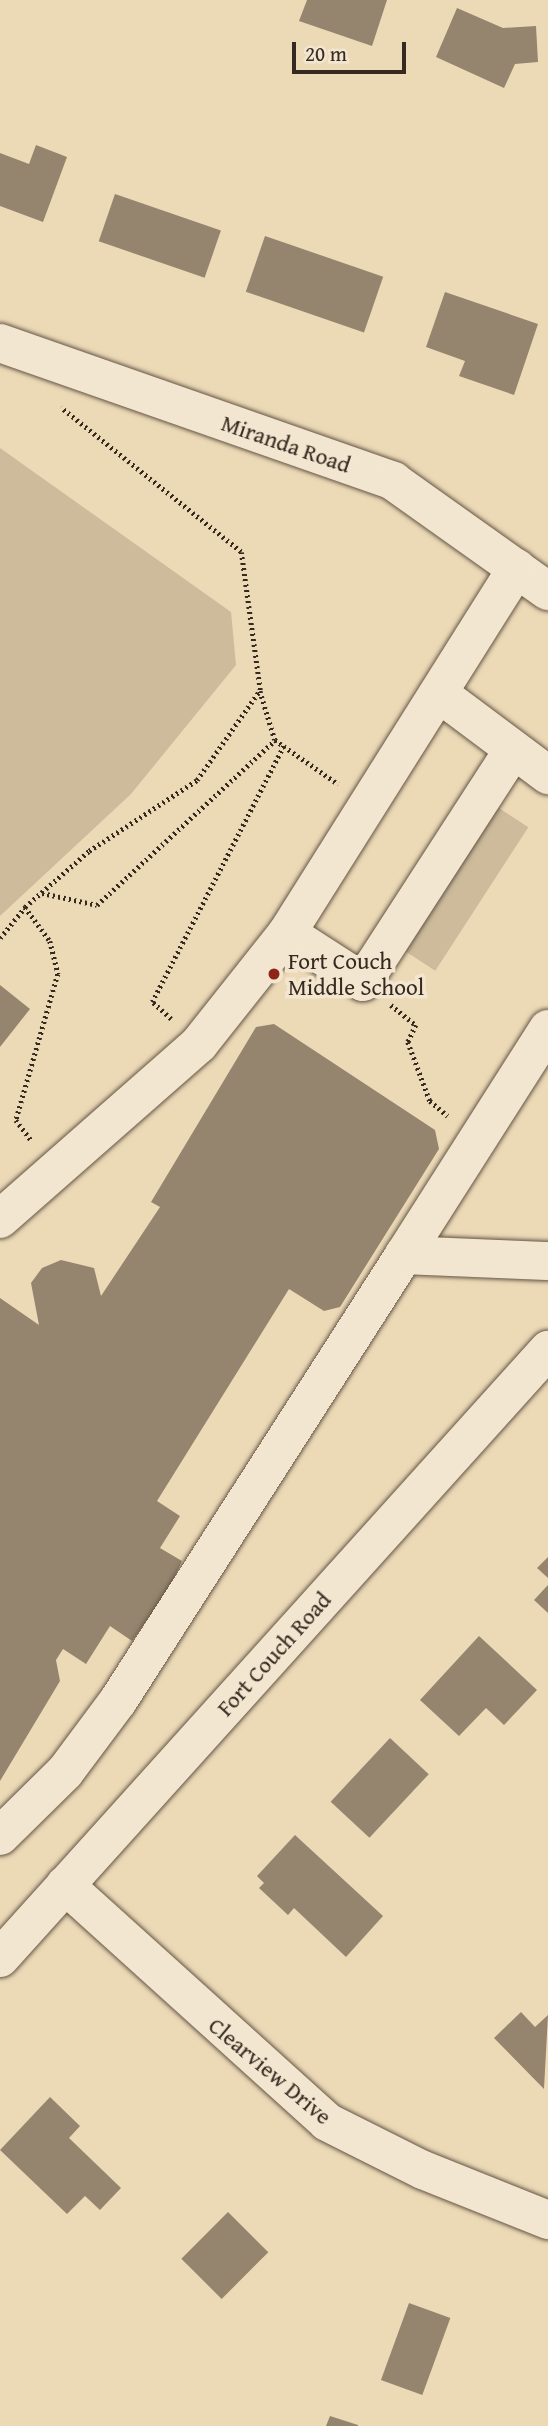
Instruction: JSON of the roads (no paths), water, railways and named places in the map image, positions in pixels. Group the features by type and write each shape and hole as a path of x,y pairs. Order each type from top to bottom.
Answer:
{"street":[{"name":"Miranda Road","path":"0,343 393,481 548,591"},
{"path":"0,1219 58,1172 200,1044 287,933 440,695 517,568"},
{"path":"440,695 548,775"},
{"path":"287,933 363,982 513,750"},
{"path":"0,1836 65,1772 118,1701 548,1028"},
{"path":"404,1255 548,1261"},
{"name":"Fort Couch Road","path":"0,1958 548,1350"},
{"name":"Clearview Drive","path":"65,1885 327,2122 423,2170 548,2220"}],"place":[{"name":"Fort Couch Middle School","path":"274,974"}]}
